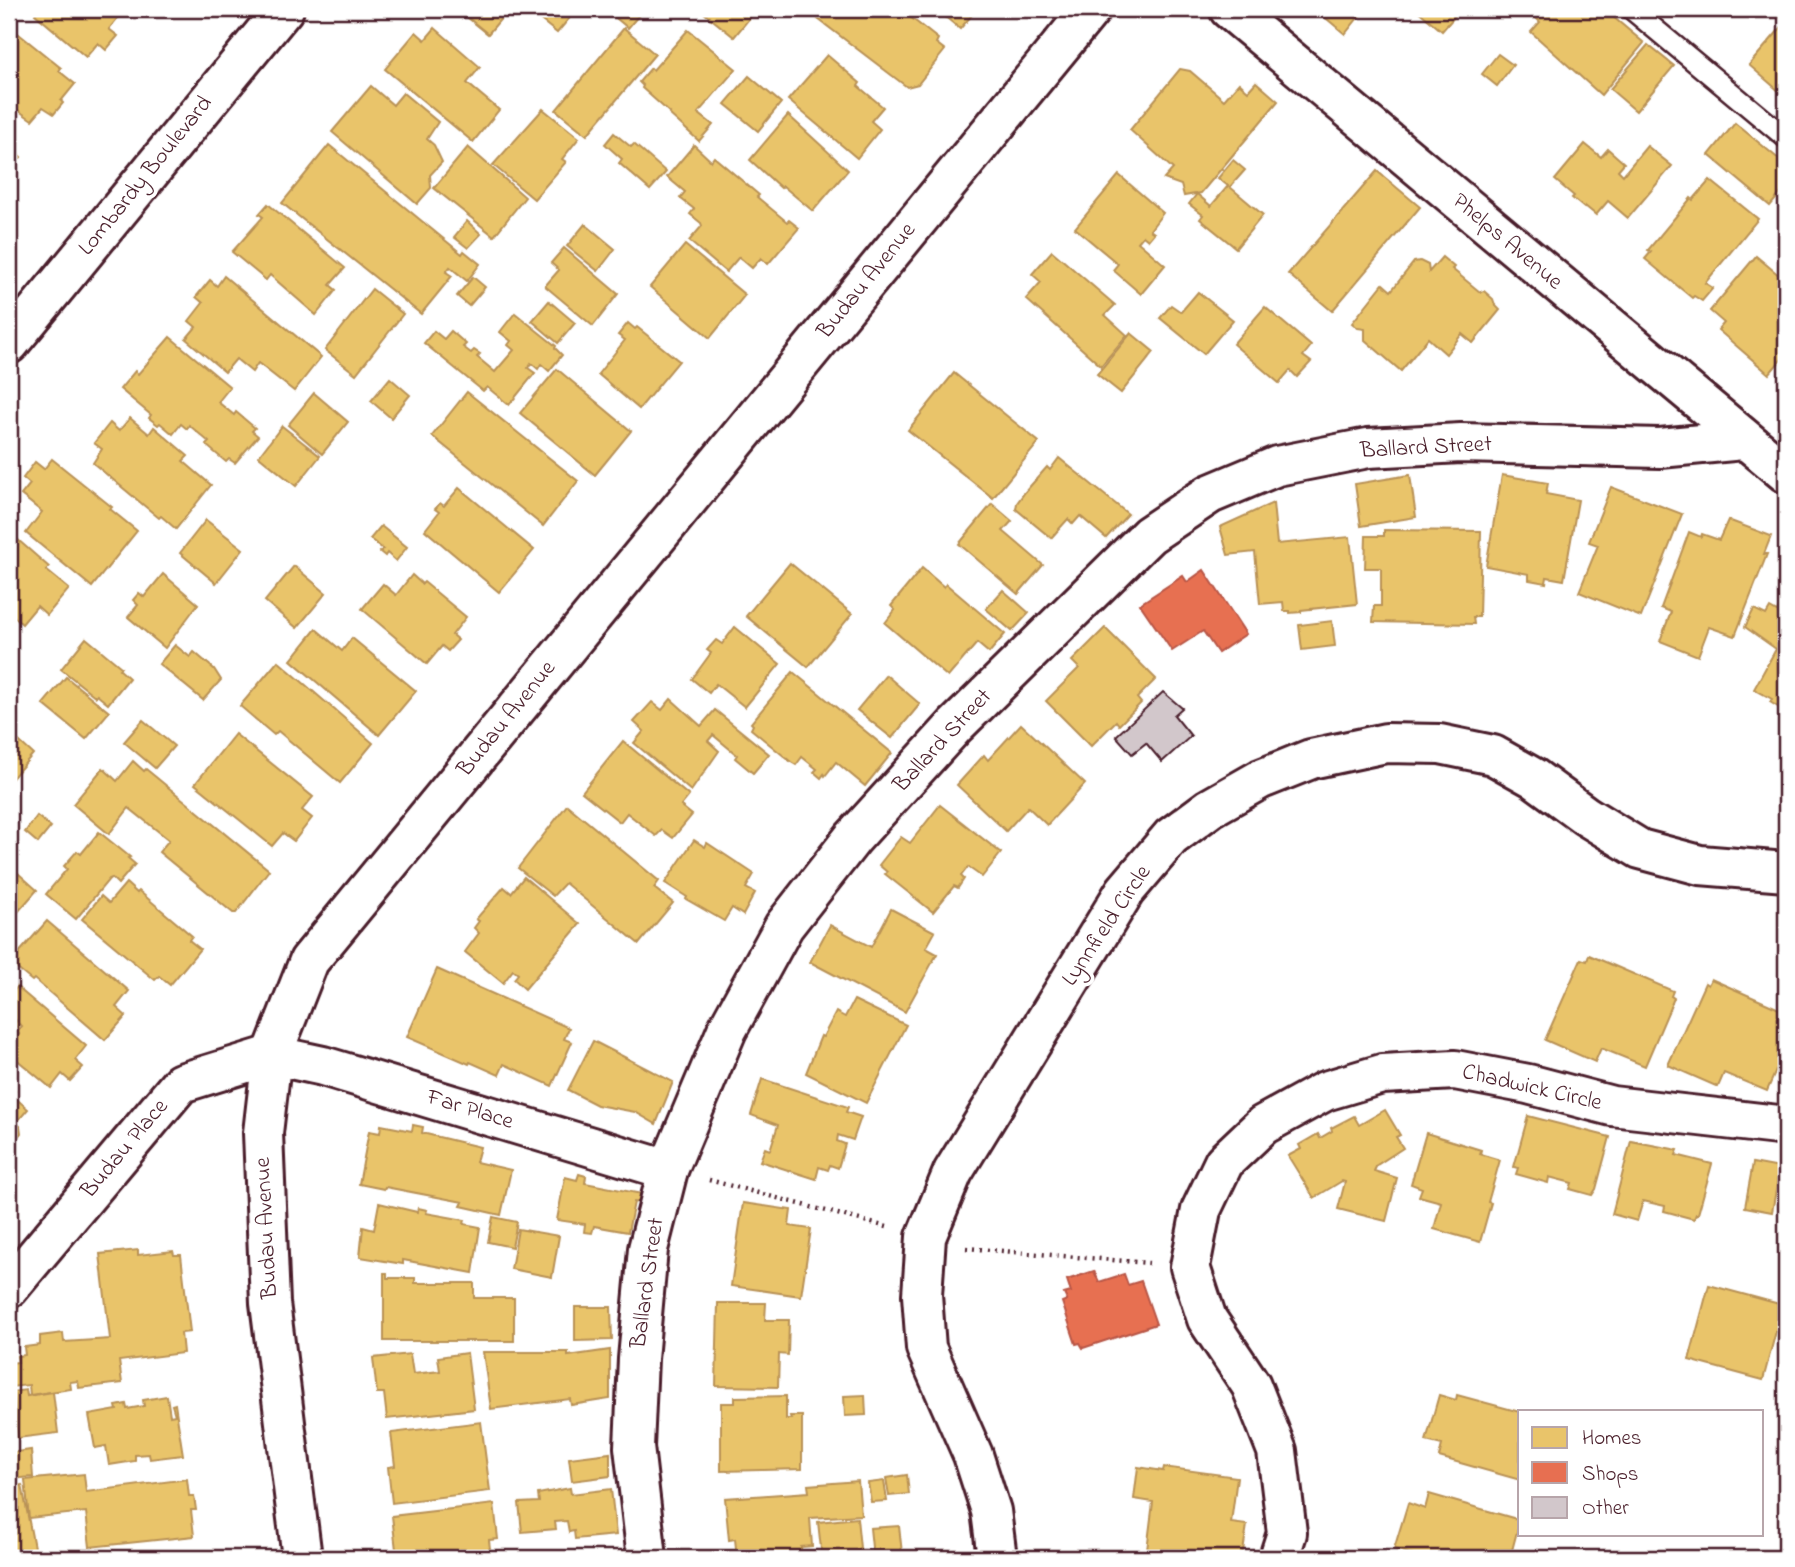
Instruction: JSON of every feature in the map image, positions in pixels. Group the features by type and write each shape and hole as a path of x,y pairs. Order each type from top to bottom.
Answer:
{"street":[{"name":"Lombardy Boulevard","path":"9,344 284,9"},
{"name":"Budau Avenue","path":"302,1558 270,1303 263,1133 272,1055 309,961 1091,9"},
{"name":"Phelps Avenue","path":"1229,9 1786,473"},
{"name":"Ballard Street","path":"647,1558 634,1447 638,1359 648,1249 668,1170 727,1030 784,926 853,838 955,726 1149,534 1210,494 1277,466 1368,448 1461,443 1660,448 1744,440"},
{"name":"Lynnfield Circle","path":"997,1558 991,1511 972,1455 926,1348 922,1295 926,1237 960,1160 1125,891 1171,837 1210,808 1261,779 1311,760 1386,743 1440,744 1493,755 1534,778 1640,849 1700,865 1786,872"},
{"name":"Far Place","path":"272,1055 323,1066 668,1170"},
{"name":"Budau Place","path":"9,1288 181,1083 272,1055"},
{"name":"Chadwick Circle","path":"1279,1558 1287,1533 1277,1451 1251,1385 1207,1319 1189,1267 1201,1210 1224,1162 1263,1125 1325,1091 1371,1077 1455,1070 1528,1084 1612,1106 1786,1126"}],"lane":[{"path":"1632,9 1786,138"}],"building: Homes":[{"path":"39,9 115,9 121,14 109,29 118,36 106,50 98,43 86,57 35,14"},
{"path":"457,9 509,9 488,34"},
{"path":"527,9 577,9 557,33"},
{"path":"605,9 644,9 628,28"},
{"path":"705,9 757,9 734,37 703,12"},
{"path":"826,9 900,9 938,39 936,43 945,50 918,84 907,87 818,19"},
{"path":"936,9 977,9 960,29"},
{"path":"1315,9 1365,9 1345,34"},
{"path":"1416,9 1461,9 1442,31"},
{"path":"1542,9 1609,9 1615,13 1612,16 1644,43 1601,95 1531,32 1540,22 1535,17"},
{"path":"1786,9 1786,22 1780,17"},
{"path":"1786,22 1786,84 1780,92 1749,65"},
{"path":"9,26 61,68 59,71 75,84 54,114 43,107 32,120 9,104"},
{"path":"435,28 480,67 467,83 499,110 473,142 385,69 416,32 425,40"},
{"path":"624,28 655,54 587,135 556,110"},
{"path":"688,30 736,69 698,113 713,125 699,141 642,88 639,82"},
{"path":"1648,45 1674,66 1636,111 1610,89"},
{"path":"1498,54 1513,65 1497,86 1482,74"},
{"path":"827,55 883,107 871,121 880,129 857,158 788,100"},
{"path":"1180,69 1190,71 1224,100 1239,83 1248,91 1256,82 1278,101 1201,193 1184,196 1181,185 1164,179 1173,169 1130,130"},
{"path":"749,76 781,103 758,131 725,104"},
{"path":"371,86 393,105 403,93 438,122 427,139 434,145 442,162 430,175 431,188 417,204 332,132"},
{"path":"543,109 579,138 562,159 566,162 534,199 493,165"},
{"path":"788,115 848,170 813,211 783,186 781,188 750,160"},
{"path":"1735,123 1786,165 1786,187 1770,206 1709,155"},
{"path":"614,133 631,147 634,144 666,172 650,190 619,163 622,159 605,144"},
{"path":"9,140 17,147 14,151 21,157 9,170"},
{"path":"1585,144 1601,157 1608,149 1624,163 1618,170 1623,175 1647,146 1672,166 1628,218 1608,201 1596,215 1572,198 1574,196 1555,180"},
{"path":"329,145 462,254 464,251 480,264 467,281 450,267 446,272 452,276 421,314 282,203"},
{"path":"694,145 711,161 714,157 759,195 757,197 787,222 789,220 799,228 768,264 761,258 752,268 739,257 726,272 689,241 702,226 701,223 690,214 694,209 680,198 685,192 667,177"},
{"path":"468,147 525,197 494,236 434,188"},
{"path":"1233,160 1245,170 1230,187 1263,215 1236,248 1200,219 1203,215 1189,204 1197,194 1211,206 1228,186 1218,178"},
{"path":"1377,171 1420,207 1332,311 1288,274"},
{"path":"1119,175 1163,213 1150,230 1154,233 1148,240 1143,236 1138,242 1165,265 1141,294 1113,270 1118,264 1075,228"},
{"path":"1710,180 1758,219 1705,283 1713,288 1702,301 1694,296 1692,298 1645,259 1651,252 1648,250 1691,198 1693,200"},
{"path":"268,204 345,268 330,285 336,290 316,315 270,275 266,280 232,252 263,217 259,214"},
{"path":"467,221 481,234 468,248 454,237"},
{"path":"585,224 615,249 598,271 567,246"},
{"path":"685,245 745,295 710,338 650,287"},
{"path":"564,248 618,294 593,326 545,286 559,270 551,263"},
{"path":"1052,251 1115,305 1105,315 1127,335 1101,366 1026,299 1041,282 1032,274"},
{"path":"1756,256 1786,281 1786,354 1769,374 1718,330 1724,323 1710,311"},
{"path":"1442,257 1454,267 1452,269 1493,299 1500,310 1473,343 1462,334 1446,354 1428,338 1401,371 1365,340 1365,329 1352,323 1383,284 1391,291 1414,262 1420,261 1428,265 1429,272"},
{"path":"224,276 321,357 294,391 258,363 252,372 236,359 225,372 186,339 196,327 189,321 203,303 196,297 210,280 217,286"},
{"path":"473,277 485,287 469,306 457,296"},
{"path":"372,289 403,314 356,374 325,350"},
{"path":"1198,292 1233,320 1204,354 1160,318 1171,305 1181,312"},
{"path":"549,301 575,323 558,343 532,321"},
{"path":"1265,307 1311,346 1303,356 1311,362 1297,377 1290,370 1279,383 1233,344"},
{"path":"515,313 556,346 562,355 549,371 541,364 538,369 531,363 528,368 535,373 509,405 487,387 483,391 424,343 434,331 444,339 451,331 466,344 463,347 471,353 474,350 480,354 477,357 495,372 514,350 508,345 511,341 500,332"},
{"path":"628,323 635,329 637,327 679,361 639,409 598,374 625,340 618,335"},
{"path":"1131,333 1154,352 1121,393 1097,374"},
{"path":"170,337 230,387 218,402 234,415 236,412 255,428 252,431 258,436 235,463 229,459 226,462 206,445 209,442 189,425 187,429 181,424 173,434 160,423 158,425 149,418 151,415 120,389 135,371 138,374"},
{"path":"557,369 631,431 595,475 520,413"},
{"path":"954,373 1039,442 993,498 908,430"},
{"path":"390,378 410,395 391,418 371,401"},
{"path":"467,392 578,481 543,526 432,436"},
{"path":"314,393 348,422 322,454 288,425"},
{"path":"130,418 149,434 154,427 188,456 183,461 211,485 176,529 93,463 102,449 94,443 110,423 119,431"},
{"path":"282,426 320,456 296,486 259,456"},
{"path":"1059,458 1128,514 1106,538 1080,516 1073,524 1068,519 1051,538 1016,509 1025,492 1047,467 1050,470"},
{"path":"52,459 112,507 110,509 137,531 92,587 26,533 42,512 21,495 30,484 23,478 35,462 44,469"},
{"path":"1410,475 1416,517 1361,526 1355,484"},
{"path":"1502,475 1548,483 1546,494 1578,500 1564,580 1547,577 1546,583 1529,580 1529,574 1486,566"},
{"path":"1611,487 1682,514 1641,617 1579,592 1598,545 1589,542"},
{"path":"459,488 534,550 499,592 425,530 439,512 435,509 440,503 444,506"},
{"path":"1273,503 1277,544 1350,537 1357,604 1290,613 1284,611 1283,602 1260,604 1255,552 1228,555 1220,527"},
{"path":"992,504 1012,521 1003,531 1043,565 1018,594 959,544"},
{"path":"206,520 243,549 216,583 180,553"},
{"path":"1728,520 1771,536 1764,554 1767,554 1735,636 1709,627 1698,656 1660,641 1671,612 1661,608 1689,532 1719,540"},
{"path":"381,526 407,547 396,561 387,553 385,556 380,552 383,549 370,539"},
{"path":"1384,530 1481,531 1479,617 1473,617 1474,624 1373,622 1374,606 1381,606 1381,568 1365,568 1366,536 1384,536"},
{"path":"9,532 49,567 46,570 69,589 47,615 37,606 22,624 9,612"},
{"path":"790,563 852,614 808,667 746,616"},
{"path":"294,566 326,593 297,628 265,601"},
{"path":"922,568 944,587 946,584 1005,634 989,653 977,643 948,677 885,623 895,610 891,606"},
{"path":"163,574 198,604 165,648 128,617 138,605 133,600 139,593 144,597"},
{"path":"412,575 466,617 452,635 458,640 448,651 442,646 427,664 362,609 383,584 396,595"},
{"path":"1003,590 1029,613 1012,631 986,609"},
{"path":"1786,595 1786,712 1770,702 1772,699 1754,689 1776,649 1745,627 1754,609 1766,615 1770,608 1777,612"},
{"path":"1332,621 1335,646 1302,650 1299,625"},
{"path":"735,627 780,664 745,707 716,684 709,693 692,679 711,653 707,650 716,640 722,644"},
{"path":"1105,628 1156,679 1137,698 1141,703 1119,725 1116,721 1091,746 1046,701 1079,668 1072,661"},
{"path":"316,629 342,651 352,638 416,691 379,735 291,660"},
{"path":"86,638 121,667 119,669 129,678 108,704 61,669"},
{"path":"175,645 190,657 194,652 214,669 221,680 203,700 159,664"},
{"path":"278,661 373,743 340,783 278,731 274,735 240,706"},
{"path":"793,672 892,753 865,786 836,762 821,778 814,772 817,769 802,757 796,765 751,729 751,723"},
{"path":"886,675 920,704 892,738 857,710"},
{"path":"66,677 109,712 86,739 43,704"},
{"path":"671,699 701,726 715,710 769,754 753,773 713,735 708,741 719,751 691,791 634,743 644,731 634,722 652,702 662,710"},
{"path":"143,720 174,746 155,768 124,742"},
{"path":"1021,724 1085,784 1047,825 1028,807 1006,831 957,785 984,755 988,760"},
{"path":"9,732 33,754 9,782"},
{"path":"235,734 313,797 302,810 312,818 294,841 283,833 272,846 195,784"},
{"path":"623,741 689,796 681,806 692,815 673,838 662,830 656,836 627,813 620,822 582,792"},
{"path":"133,761 269,870 236,913 159,852 169,840 129,808 109,834 73,804 103,768 117,781"},
{"path":"567,805 659,881 654,888 673,903 639,944 565,883 553,896 518,868"},
{"path":"940,805 1001,853 982,877 968,867 961,876 964,879 958,888 954,886 933,912 885,874 887,872 879,865 901,837 910,843"},
{"path":"37,816 51,827 38,843 25,832"},
{"path":"99,832 135,864 118,884 112,878 109,879 76,919 46,894 67,869 64,866 77,851 81,854"},
{"path":"694,840 705,847 707,843 754,874 746,888 755,893 743,915 732,908 724,921 665,883"},
{"path":"9,865 37,890 10,921 9,920"},
{"path":"524,877 580,924 525,989 514,979 518,974 513,970 503,983 465,952 479,933 474,928 479,921 476,919 504,887 511,893"},
{"path":"126,883 192,936 189,940 200,949 170,985 159,976 155,980 82,919 101,896 109,903"},
{"path":"891,909 935,932 926,948 937,954 905,1012 810,962 830,925 871,947"},
{"path":"47,921 129,991 116,1007 126,1016 105,1040 34,979 32,981 10,963"},
{"path":"1589,955 1673,991 1671,996 1674,998 1645,1066 1601,1048 1595,1062 1545,1040 1581,959 1587,961"},
{"path":"437,969 569,1028 564,1039 572,1042 552,1086 504,1064 499,1075 407,1037"},
{"path":"1711,979 1786,1012 1786,1048 1767,1091 1724,1073 1718,1087 1668,1065 1705,983 1708,985"},
{"path":"17,987 86,1046 75,1060 83,1067 70,1081 62,1074 51,1088 9,1053 9,1046 22,1026 20,1024 17,1028 13,1024 17,1021 9,1015 9,997"},
{"path":"854,1000 906,1025 866,1103 806,1073 821,1036 823,1037 836,1012 845,1017"},
{"path":"593,1041 673,1082 656,1124 635,1112 597,1105 568,1090"},
{"path":"762,1079 848,1107 846,1112 861,1117 853,1140 838,1135 837,1141 845,1144 838,1168 830,1165 828,1170 819,1167 816,1179 760,1161 765,1148 770,1150 778,1125 751,1115"},
{"path":"9,1085 15,1091 12,1095 28,1109 16,1123 20,1126 21,1133 16,1139 9,1140"},
{"path":"1385,1110 1400,1135 1396,1137 1403,1148 1377,1165 1374,1171 1397,1178 1386,1221 1338,1209 1345,1182 1342,1181 1314,1198 1288,1156 1301,1149 1299,1145 1318,1134 1320,1138 1332,1131 1331,1128 1354,1116 1359,1125"},
{"path":"1528,1116 1610,1137 1592,1195 1570,1189 1572,1183 1549,1177 1548,1183 1516,1174 1518,1168 1514,1167"},
{"path":"381,1125 412,1131 413,1125 423,1127 422,1133 480,1147 476,1162 511,1170 501,1215 461,1206 463,1202 359,1184 369,1131 380,1133"},
{"path":"1426,1133 1481,1150 1480,1154 1500,1160 1480,1242 1434,1229 1441,1202 1419,1196 1422,1188 1411,1184"},
{"path":"1631,1141 1678,1150 1676,1155 1712,1164 1698,1214 1694,1219 1664,1211 1665,1206 1643,1201 1637,1221 1612,1214"},
{"path":"1753,1163 1780,1168 1772,1212 1745,1207"},
{"path":"579,1174 586,1176 585,1183 642,1194 641,1203 634,1202 628,1232 594,1226 592,1233 584,1232 585,1224 557,1220 565,1177 577,1180"},
{"path":"379,1203 417,1212 418,1208 427,1210 426,1213 465,1220 464,1224 480,1227 473,1273 403,1260 403,1264 360,1257 363,1227 374,1230"},
{"path":"743,1203 791,1210 789,1226 811,1229 801,1296 731,1286"},
{"path":"493,1217 517,1222 512,1247 488,1242"},
{"path":"518,1229 559,1236 552,1277 511,1269"},
{"path":"138,1250 138,1255 173,1251 174,1255 181,1255 190,1332 181,1333 183,1353 119,1361 122,1383 79,1388 78,1381 70,1382 71,1389 30,1395 29,1385 10,1387 9,1363 18,1362 17,1356 25,1355 24,1347 40,1345 40,1336 63,1333 64,1342 110,1339 100,1254"},
{"path":"384,1273 387,1273 387,1278 415,1278 415,1283 474,1283 474,1298 514,1298 514,1341 384,1341"},
{"path":"1709,1285 1783,1305 1763,1380 1689,1360"},
{"path":"718,1303 766,1303 765,1320 789,1320 788,1355 779,1354 778,1387 716,1386"},
{"path":"575,1307 611,1307 612,1340 575,1341"},
{"path":"610,1350 610,1399 571,1405 570,1399 491,1409 483,1352 568,1352 568,1356"},
{"path":"467,1353 474,1409 387,1419 384,1393 377,1393 373,1358 410,1354 413,1374 440,1371 438,1357"},
{"path":"26,1390 27,1396 53,1392 58,1433 18,1438 14,1399 11,1399 10,1392"},
{"path":"865,1395 866,1415 845,1416 844,1396"},
{"path":"1439,1395 1456,1400 1457,1395 1518,1411 1518,1479 1439,1457 1442,1445 1426,1441"},
{"path":"167,1396 170,1416 175,1415 172,1405 175,1404 183,1455 150,1459 149,1454 135,1455 135,1461 109,1465 106,1446 95,1448 89,1415 117,1410 116,1406 126,1404 127,1409 144,1406 143,1400"},
{"path":"786,1396 786,1419 791,1419 790,1416 802,1416 802,1469 721,1471 721,1403 735,1403 735,1397"},
{"path":"481,1422 490,1491 392,1503 388,1467 395,1466 391,1433"},
{"path":"31,1450 33,1477 9,1479 9,1453"},
{"path":"610,1453 610,1476 572,1481 569,1458"},
{"path":"1138,1467 1163,1471 1164,1467 1237,1477 1231,1523 1247,1525 1242,1558 1146,1558 1153,1502 1134,1499"},
{"path":"84,1474 86,1492 187,1479 189,1496 194,1496 196,1510 191,1510 194,1536 90,1547 86,1512 29,1518 25,1480"},
{"path":"907,1475 909,1494 889,1496 886,1478"},
{"path":"858,1481 861,1515 810,1518 812,1546 801,1547 802,1558 737,1558 735,1539 729,1540 725,1498 809,1492 808,1485"},
{"path":"884,1481 887,1501 871,1502 868,1483"},
{"path":"22,1485 36,1558 10,1558 9,1488"},
{"path":"570,1488 571,1494 611,1489 616,1535 575,1539 574,1531 569,1532 567,1521 555,1522 556,1529 522,1532 519,1503 539,1502 538,1494"},
{"path":"1429,1494 1518,1519 1510,1558 1413,1558 1412,1554 1394,1549 1408,1503 1425,1509"},
{"path":"494,1504 498,1539 489,1540 491,1558 397,1558 392,1516"},
{"path":"857,1518 861,1558 822,1558 818,1522"},
{"path":"899,1526 902,1553 873,1557 870,1528"}],"building: Shops":[{"path":"1204,570 1246,634 1218,653 1203,631 1172,651 1140,604 1183,576 1187,582"},
{"path":"1094,1271 1099,1282 1124,1274 1128,1285 1141,1281 1156,1324 1083,1348 1080,1343 1076,1344 1062,1302 1067,1300 1064,1294 1071,1292 1067,1280"}],"building: Other":[{"path":"1163,692 1182,708 1174,715 1191,736 1162,762 1146,743 1132,754 1116,736"}]}
